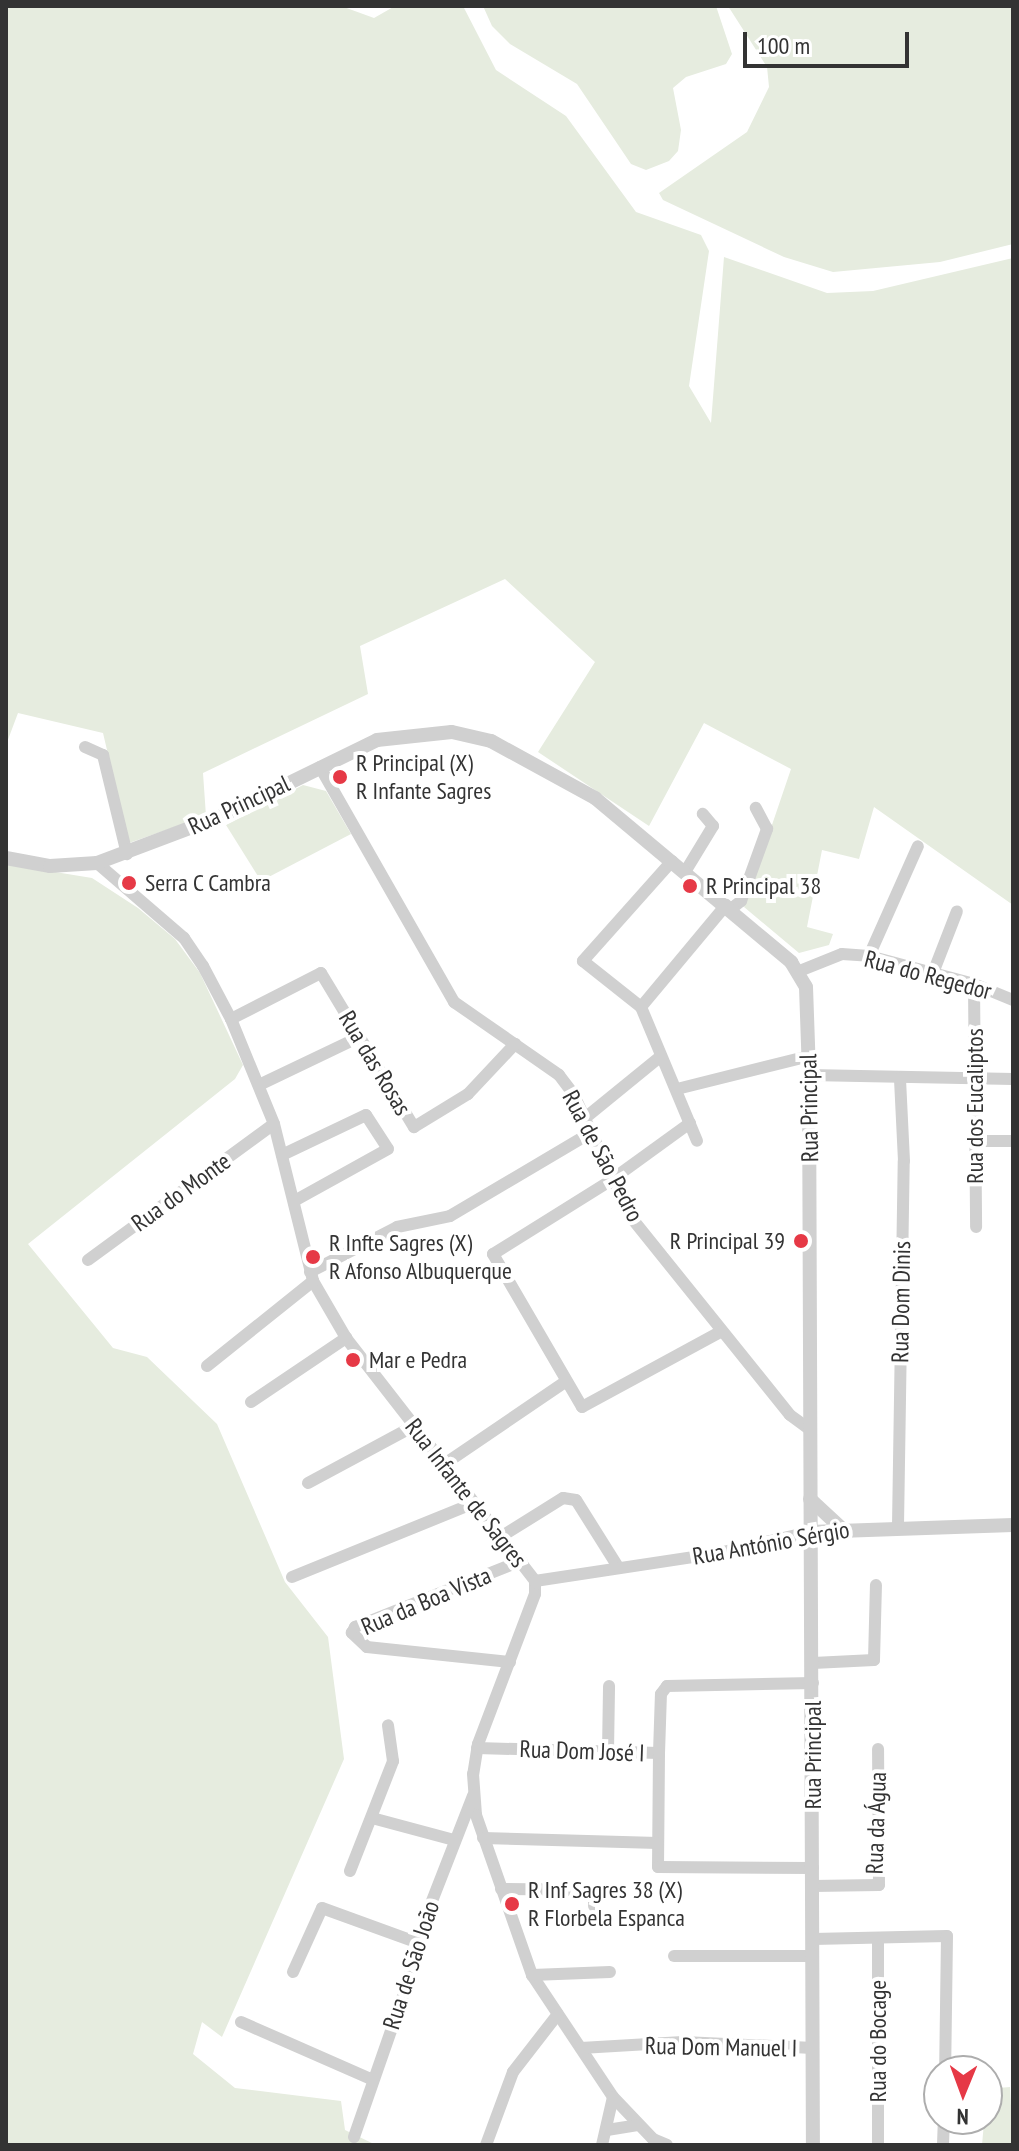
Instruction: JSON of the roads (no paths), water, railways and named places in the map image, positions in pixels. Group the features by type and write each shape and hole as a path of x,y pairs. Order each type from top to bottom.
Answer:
{"street":[{"name":"Rua Principal","path":"6,858 50,866 97,863 224,815 377,740 452,732 491,741 595,798 728,907 797,972 806,987 809,1056 813,2145"},
{"path":"85,747 103,755 127,854"},
{"name":"Rua de São Pedro","path":"320,767 454,1002 559,1075 585,1118 610,1181 630,1216 790,1415 811,1430"},
{"path":"641,1007 728,907 741,901 767,829 756,808"},
{"path":"685,872 713,826 703,814"},
{"path":"869,956 918,846"},
{"path":"672,861 583,961 641,1007 697,1141"},
{"name":"Rua Infante de Sagres","path":"97,863 184,938 231,1019 274,1124 311,1276 346,1338 535,1581 510,1662 477,1748 473,1796 483,1838 532,1975 613,2097 638,2125 667,2145"},
{"path":"933,973 957,911"},
{"name":"Rua do Regedor","path":"797,972 842,954 869,956 974,984 1013,1000"},
{"name":"Rua das Rosas","path":"231,1019 321,973 414,1127 468,1094 515,1044"},
{"name":"Rua dos Eucaliptos","path":"974,984 976,1227"},
{"path":"259,1085 359,1037"},
{"path":"585,1118 661,1056"},
{"path":"677,1089 809,1056"},
{"path":"809,1075 1013,1079"},
{"name":"Rua Dom Dinis","path":"898,1526 904,1161 900,1078"},
{"path":"282,1155 366,1115 388,1149 294,1201"},
{"path":"690,1123 610,1181 493,1254 582,1407 722,1331"},
{"name":"Rua do Monte","path":"88,1260 274,1124"},
{"path":"207,1366 311,1276 397,1227 450,1216 592,1132"},
{"path":"975,1141 1013,1141"},
{"path":"251,1402 346,1338"},
{"path":"443,1465 565,1382"},
{"path":"308,1483 414,1426"},
{"path":"502,1536 563,1498 576,1500 618,1567"},
{"path":"810,1499 840,1527"},
{"path":"292,1577 474,1503"},
{"name":"Rua António Sérgio","path":"535,1581 714,1554 840,1527 1011,1525"},
{"name":"Rua da Boa Vista","path":"510,1662 367,1647 352,1633 355,1627 521,1561"},
{"path":"813,1663 874,1660 876,1585"},
{"path":"659,1753 661,1694 667,1686 813,1683"},
{"path":"608,1752 609,1686"},
{"path":"350,1871 393,1761 388,1725"},
{"name":"Rua Dom José I","path":"477,1748 659,1753 658,1843"},
{"name":"Rua da Água","path":"813,1886 879,1885 878,1749"},
{"name":"Rua de São João","path":"354,2137 416,1942 473,1796"},
{"path":"372,1818 454,1840"},
{"path":"483,1838 658,1843 658,1867 813,1868"},
{"path":"501,1889 594,1890 594,1906"},
{"path":"293,1972 322,1908 416,1942"},
{"path":"813,1939 947,1936 945,2055"},
{"name":"Rua do Bocage","path":"878,1938 878,2145"},
{"path":"674,1956 813,1956"},
{"path":"532,1975 610,1972"},
{"path":"486,2145 513,2072 558,2014"},
{"path":"241,2022 373,2080"},
{"name":"Rua Dom Manuel I","path":"581,2048 683,2042 813,2048"},
{"path":"602,2145 613,2097"},
{"path":"607,2130 638,2125"}],"place":[{"name":"R Principal (X) R Infante Sagres","path":"340,777"},
{"name":"Serra C Cambra","path":"129,883"},
{"name":"R Principal 38","path":"690,886"},
{"name":"R Principal 39","path":"801,1241"},
{"name":"R Infte Sagres (X) R Afonso Albuquerque","path":"313,1257"},
{"name":"Mar e Pedra","path":"353,1360"},
{"name":"R Inf Sagres 38 (X) R Florbela Espanca","path":"512,1904"}]}
